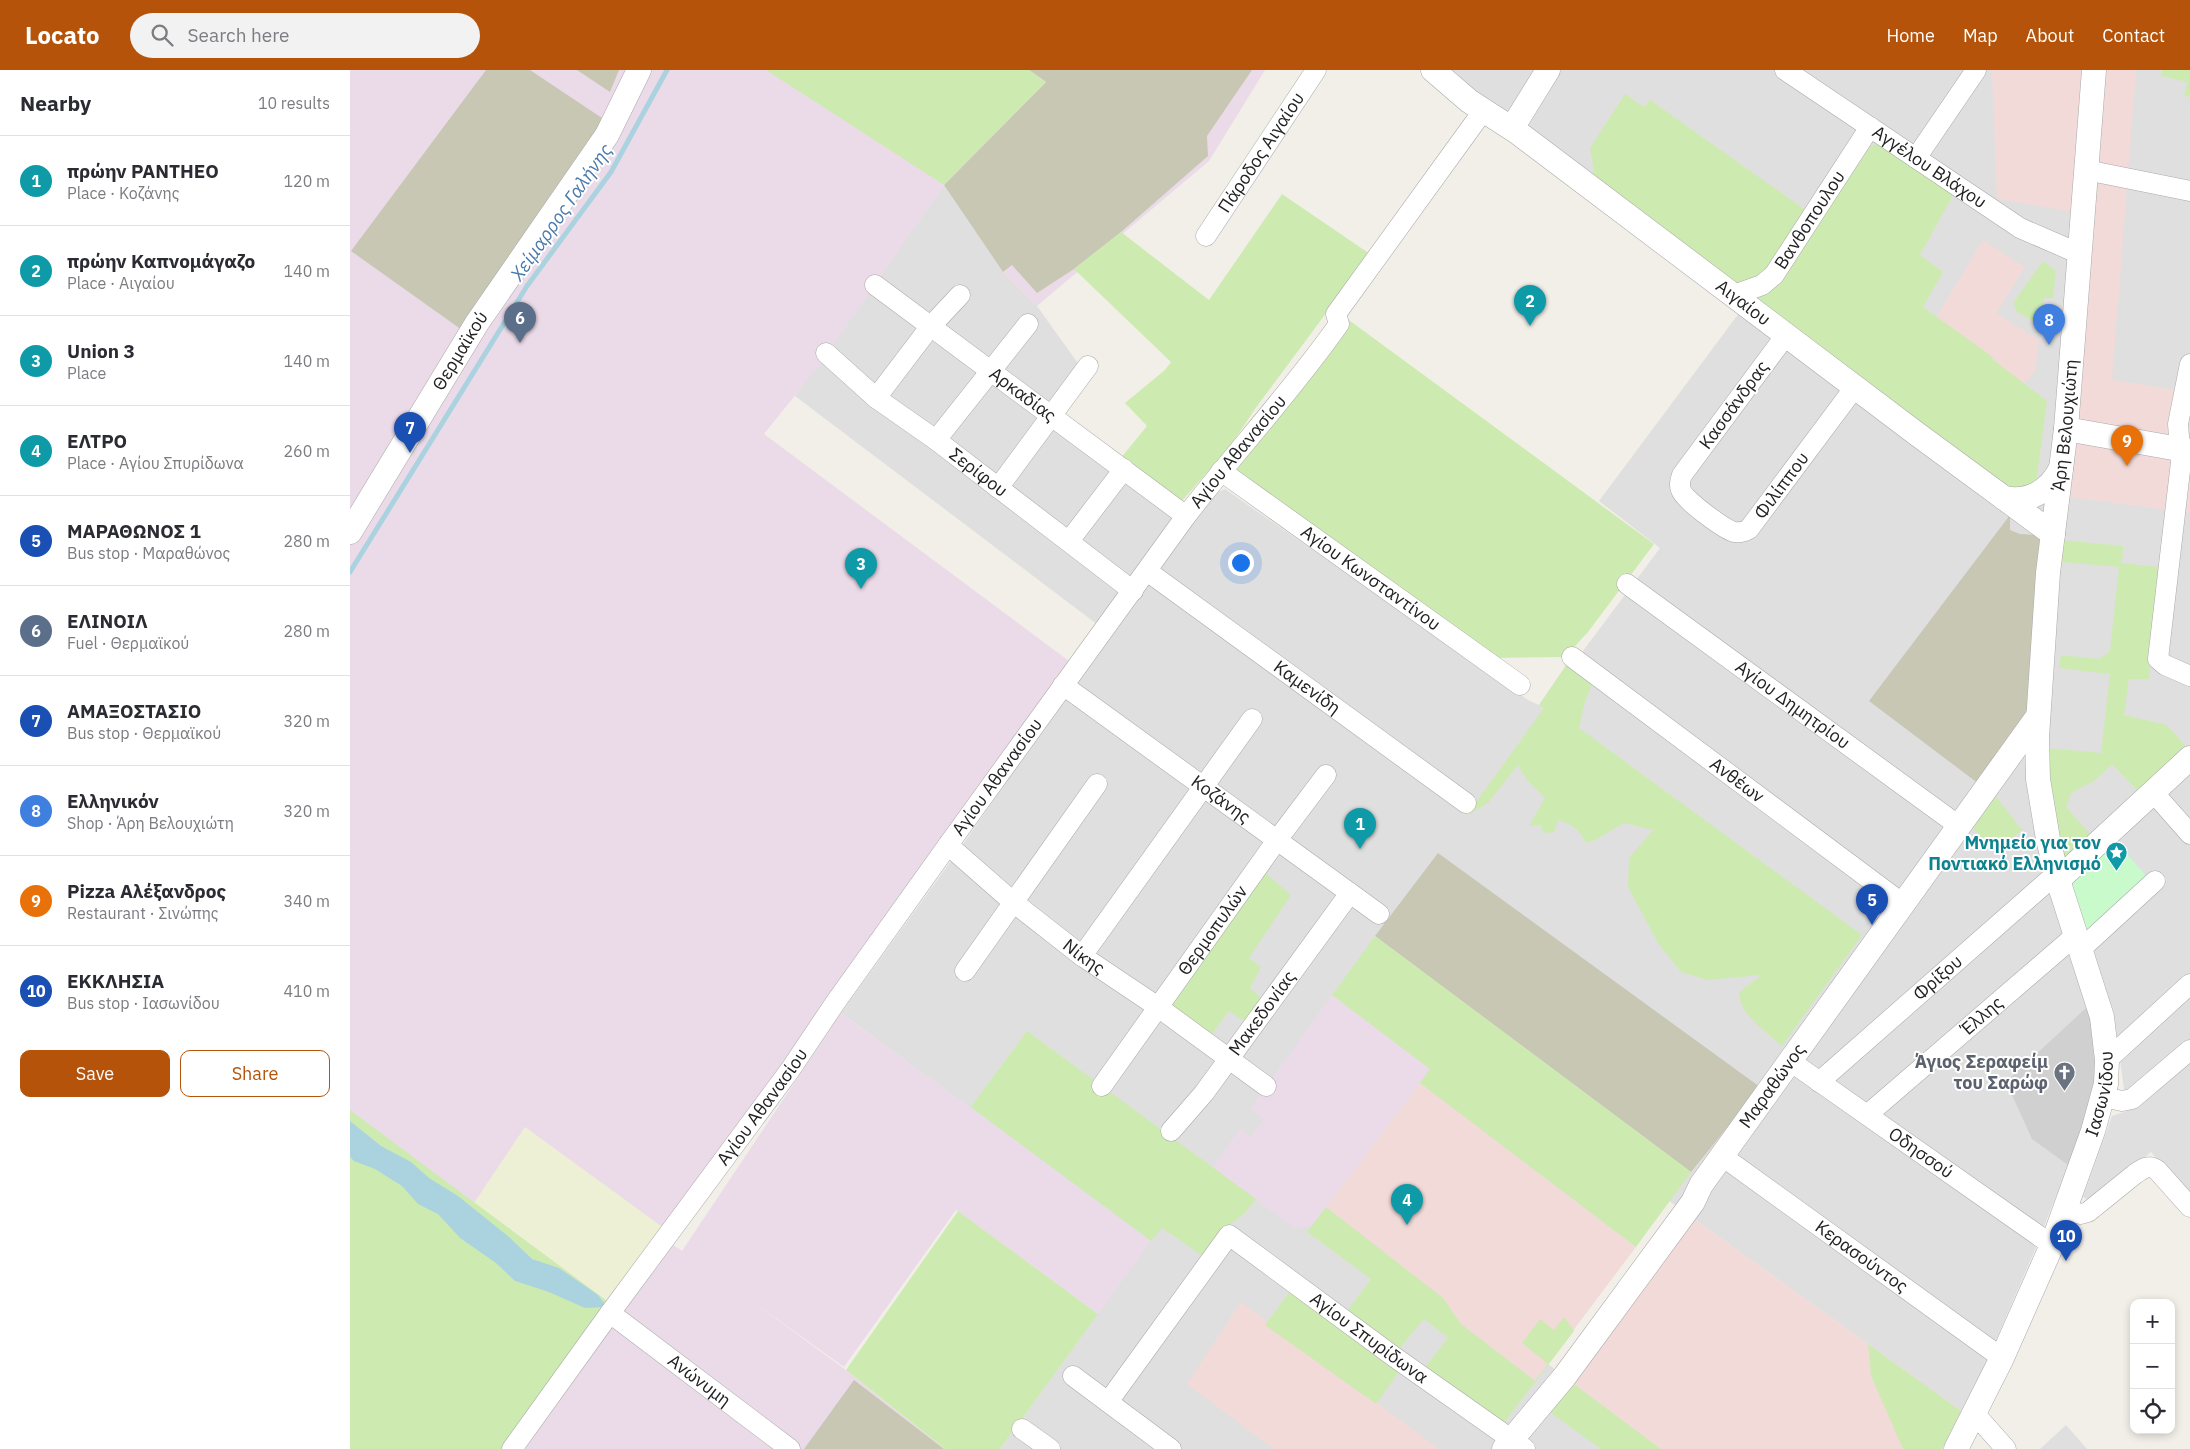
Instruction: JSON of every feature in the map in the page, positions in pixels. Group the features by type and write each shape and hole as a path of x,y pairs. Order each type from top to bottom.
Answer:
{"street":[{"name":"Θερμαϊκού","path":"350,532 477,323 594,154 617,115 639,70"},
{"name":"Πάροδος Αιγαίου","path":"1206,236 1316,70"},
{"path":"1512,128 1548,70"},
{"name":"Αγγέλου Βλάχου","path":"1785,70 2020,228 2080,254"},
{"path":"1916,158 1976,70"},
{"name":"Άρη Βελουχιώτη","path":"2036,719 2048,573 2066,429 2094,70"},
{"name":"Αιγαίου","path":"1436,71 1457,91 1483,111 1512,128 2053,534"},
{"name":"Αγίου Αθανασίου","path":"512,1449 790,1070 948,845 1186,516 1221,471 1312,363 1339,324 1336,314 1483,111"},
{"name":"Βανθοπουλου","path":"1734,294 1762,285 1774,275 1870,127"},
{"path":"2086,170 2190,191"},
{"name":"Αρκαδίας","path":"875,285 930,327 991,369 1186,516"},
{"path":"876,398 930,327 960,295"},
{"path":"936,440 1028,324"},
{"name":"Κασσάνδρας","path":"1682,475 1786,334"},
{"name":"Σερίφου","path":"826,353 876,398 936,440 1133,590"},
{"path":"2190,364 2178,424 2185,450 2181,462 2158,659 2165,665 2190,676"},
{"path":"998,488 1088,366"},
{"name":"Φιλίππου","path":"1682,475 1681,490 1687,499 1733,532 1749,529 1855,386"},
{"path":"2066,429 2185,450"},
{"path":"2004,498 2020,501 2034,496 2053,481 2061,468"},
{"path":"1069,541 1124,469"},
{"name":"Αγίου Κωνσταντίνου","path":"1221,471 1520,685"},
{"name":"Καμενίδη","path":"1147,571 1466,803"},
{"name":"Αγίου Δημητρίου","path":"1627,584 1960,826"},
{"name":"Ανθέων","path":"1572,657 1904,904"},
{"name":"Κοζάνης","path":"1063,685 1379,914"},
{"path":"1082,956 1252,719"},
{"name":"Μαραθώνος","path":"1514,1446 1693,1202 1700,1185 2036,719"},
{"name":"Ιασωνίδου","path":"1956,1449 2002,1358 2052,1245 2104,1097 2107,1060 2102,1016 2057,877 2048,839 2038,779 2036,719"},
{"path":"2057,877 2190,758"},
{"path":"2000,768 2018,763 2030,767 2038,779"},
{"name":"Θερμοπυλών","path":"1102,1086 1277,840 1326,775"},
{"path":"965,971 1097,784"},
{"path":"2153,792 2190,834"},
{"name":"Νίκης","path":"948,845 1013,902 1082,956 1158,1007 1266,1086"},
{"name":"Φρίξου","path":"1819,1082 2057,877"},
{"name":"Έλλης","path":"1867,1115 2078,942 2155,882"},
{"name":"Μακεδονίας","path":"1171,1130 1204,1093 1350,893"},
{"path":"2107,1060 2190,984"},
{"path":"2104,1097 2122,1101 2132,1099 2190,1050"},
{"name":"Οδησσού","path":"1790,1061 2052,1245"},
{"name":"Κερασούντος","path":"1722,1156 2002,1358"},
{"path":"2065,1210 2078,1214 2088,1212 2141,1169 2150,1167 2157,1170 2190,1207"},
{"name":"Αγίου Σπυρίδωνα","path":"1108,1402 1229,1235 1514,1446"},
{"name":"Ανώνυμη","path":"610,1313 790,1449"},
{"path":"1073,1376 1171,1449"},
{"path":"1974,1413 2006,1449"},
{"path":"1022,1429 1050,1449"}],"shaded area":[{"path":"350,70 1265,70 1209,161 1037,306 1003,272 944,185 818,367 764,434 1077,667 666,1240 682,1251 841,1013 1151,1241 1098,1314 956,1210 844,1367 749,1299 846,1370 945,1449 499,1449 350,1118"},
{"path":"486,70 530,70 602,118 595,136 462,330 351,251"},
{"path":"577,70 619,70 610,92"},
{"path":"1029,70 1252,70 1207,136 1208,156 1121,232 1074,269 1037,293 1012,265 1003,272 944,185 1046,82"},
{"path":"1446,70 2190,70 2190,750 2051,876 2093,1003 2068,1165 2034,1252 1986,1363 1961,1411 1669,1201 1548,1364 1661,1449 1000,1449 1150,1241 841,1013 961,847 1110,634 795,396 944,185 1003,272 1037,306 1082,369 1048,408 1182,509 1225,489 1528,700 1539,705 1567,664 1571,667 1660,548 1599,501 1751,297"},
{"path":"1992,70 2136,70 2112,380 2183,391 2190,463 2190,513 2060,496 2086,214 1997,199"},
{"path":"1983,240 2025,267 1996,313 2039,340 2035,370 2024,385 1995,365 1998,361 1935,319"},
{"path":"2010,515 2010,530 2020,534 2040,535 2028,716 1979,784 1869,701"},
{"path":"2190,770 2190,1197 2151,1152 2092,1202 2083,1197 2112,1116 2127,1111 2114,1015 2066,879"},
{"path":"1438,853 1760,1087 1691,1172 1375,936"},
{"path":"1332,995 1430,1069 1312,1226 1295,1228 1213,1168 1240,1129 1251,1137 1264,1120 1251,1108"},
{"path":"2086,1008 2101,1047 2102,1071 2068,1165 2032,1139 2006,1082"},
{"path":"1420,1083 1636,1247 1535,1381 1461,1324 1443,1298 1326,1207"},
{"path":"525,1127 665,1229 607,1301 474,1203"},
{"path":"1683,1211 1961,1411 1942,1449 1661,1449 1563,1376"},
{"path":"1241,1302 1439,1449 1274,1449 1187,1384"},
{"path":"854,1380 944,1449 804,1449"},
{"path":"2066,1425 2087,1449 2040,1449"}],"green space":[{"path":"766,70 1029,70 1046,82 944,185"},
{"path":"2162,70 2190,70 2190,97 2184,96 2187,82 2161,76"},
{"path":"1625,94 1644,107 1650,100 1807,211 1817,226 1870,147 1878,143 1953,195 1920,255 1943,272 1923,307 1993,357 1992,359 2047,401 2033,506 1589,178 1594,171 1590,148"},
{"path":"1282,194 1370,254 1255,409 1231,445 1182,501 1120,459 1147,426 1125,403 1165,370 1171,362 1074,269 1121,232 1209,300"},
{"path":"2043,261 2056,271 2053,298 2044,298 2043,327 2017,312 2013,303"},
{"path":"1342,315 1654,544 1588,632 1565,657 1494,658 1231,470"},
{"path":"2061,540 2123,546 2122,563 2160,567 2149,679 2129,679 2124,715 2167,725 2189,750 2141,794 2112,764 2094,781 2071,793 2066,807 2093,837 2063,865 2052,810 2047,748 2101,753 2110,674 2059,668 2061,655 2099,659 2110,651 2119,567 2060,562"},
{"path":"1567,664 1592,684 1585,702 1579,728 1862,935 1782,1046 1761,1029 1748,1015 1740,1000 1739,992 1762,975 1707,980 1681,972 1658,943 1628,887 1629,858 1653,830 1624,823 1595,840 1586,843 1575,828 1558,820 1554,832 1543,833 1541,825 1529,826 1545,798 1526,779 1518,765 1488,803 1466,816 1544,708 1539,705"},
{"path":"1993,793 2022,830 1994,854 1970,824"},
{"path":"2113,838 2149,879 2087,936 2067,877"},
{"path":"1263,871 1291,895 1249,958 1261,967 1250,988 1264,1001 1247,1023 1229,1011 1211,1035 1168,1008"},
{"path":"1375,936 1691,1172 1636,1247 1420,1083 1430,1069 1332,995"},
{"path":"1027,1031 1256,1199 1244,1214 1229,1225 1204,1257 1162,1228 1151,1241 971,1107"},
{"path":"350,1110 607,1301 502,1449 350,1449"},
{"path":"1326,1207 1443,1298 1461,1324 1535,1381 1548,1364 1522,1343 1540,1319 1554,1330 1564,1317 1574,1331 1504,1423 1425,1367 1448,1338 1424,1319 1400,1348 1347,1311 1371,1279 1307,1232"},
{"path":"958,1211 1098,1314 1000,1449 945,1449 846,1370"},
{"path":"1291,1290 1401,1369 1376,1404 1265,1325"},
{"path":"1868,1344 1961,1411 1942,1449 1903,1449 1871,1376"},
{"path":"1563,1376 1661,1449 1601,1449 1541,1406"}],"water":[{"path":"350,1121 381,1146 411,1162 429,1178 458,1196 509,1237 532,1259 559,1268 598,1295 607,1307 585,1308 549,1292 515,1281 496,1263 460,1238 438,1214 418,1204 402,1186 375,1169 354,1161 350,1157"}],"waterway":[{"name":"Χείμαρρος Γαλήνης","path":"350,572 527,286 611,172 667,70"}],"place":[{"name":"πρώην Καπνομάγαζο","path":"1530,326"},
{"name":"ΕΛΙΝΟΙΛ","path":"520,343"},
{"name":"Ελληνικόν","path":"2049,345"},
{"name":"ΑΜΑΞΟΣΤΑΣΙΟ","path":"410,453"},
{"name":"Pizza Αλέξανδρος","path":"2127,466"},
{"name":"Union 3","path":"861,589"},
{"name":"πρώην PANTHEO","path":"1360,849"},
{"name":"Μνημείο για τον Ποντιακό Ελληνισμό","path":"2117,872"},
{"name":"ΜΑΡΑΘΩΝΟΣ 1","path":"1872,925"},
{"name":"Άγιος Σεραφείμ του Σαρώφ","path":"2064,1091"},
{"name":"ΕΛΤΡΟ","path":"1407,1225"},
{"name":"ΕΚΚΛΗΣΙΑ","path":"2066,1261"}]}
